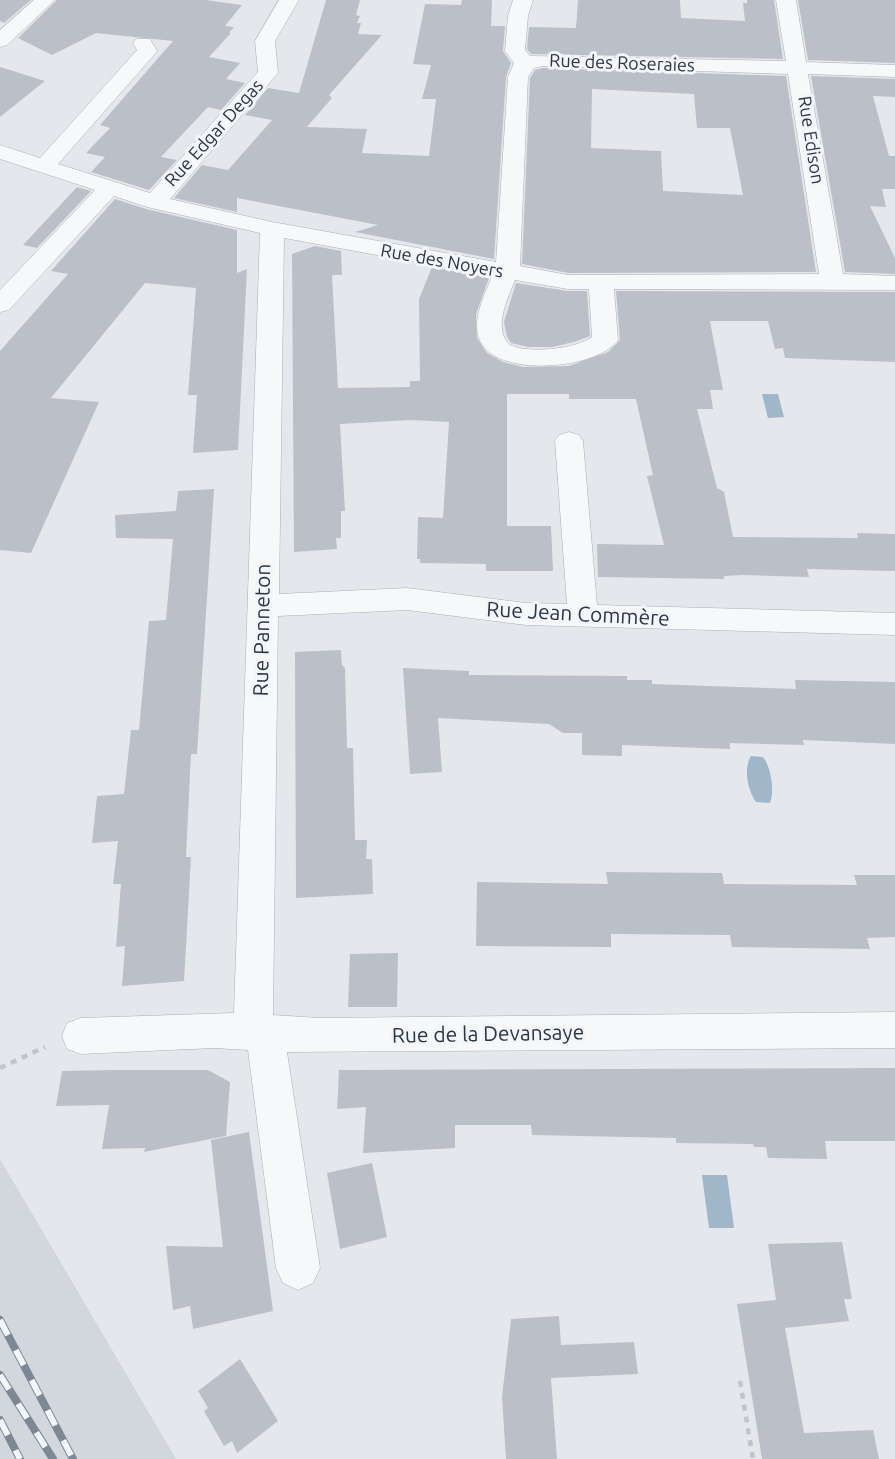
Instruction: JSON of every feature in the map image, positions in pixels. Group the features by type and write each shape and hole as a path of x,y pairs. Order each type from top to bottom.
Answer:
{"street":[{"path":"0,41 45,0"},
{"name":"Rue Edgar Degas","path":"155,202 268,72 271,61 264,49 265,39 289,0"},
{"path":"523,0 518,16 515,51 525,63"},
{"name":"Rue Edison","path":"786,0 832,281"},
{"path":"44,166 147,51 143,43"},
{"name":"Rue des Roseraies","path":"507,273 518,77 519,70 525,63 543,60 895,71"},
{"name":"Rue des Noyers","path":"0,152 155,202 272,229 507,273 568,282 832,281 895,283"},
{"path":"0,305 111,186"},
{"name":"Rue Panneton","path":"272,229 263,606 259,1032 298,1268"},
{"path":"507,273 494,303 491,338 497,347 506,353 522,356 570,355 599,347 605,340 601,282"},
{"path":"569,441 583,616"},
{"name":"Rue Jean Commère","path":"263,606 407,599 484,611 583,616 895,624"},
{"name":"Rue de la Devansaye","path":"64,1041 214,1030 319,1036 895,1030"}],"path":[{"path":"0,1068 64,1041"},
{"path":"740,1382 753,1459"}],"shaded area":[{"path":"0,1159 176,1459 0,1459"}],"water":[{"path":"762,394 778,394 784,417 768,418"},
{"path":"751,756 763,757 768,767 772,786 770,803 756,802 751,792 747,767"},
{"path":"702,1175 727,1175 734,1228 709,1228"}],"building":[{"path":"0,0 31,0 4,23 0,21"},
{"path":"57,0 206,0 242,5 225,26 234,27 229,33 231,33 209,57 240,63 226,79 245,83 221,110 208,107 161,157 177,160 149,190 91,172 105,157 86,153 110,128 100,125 173,41 96,33 52,55 18,38"},
{"path":"326,0 360,0 356,15 360,16 357,23 361,23 358,34 382,35 329,95 332,98 307,127 367,129 362,153 429,156 436,99 422,99 431,65 413,64 425,4 461,5 462,0 492,0 491,26 505,26 503,51 511,63 506,77 494,259 355,232 378,225 237,198 237,212 174,198 202,165 228,170 272,120 245,115 268,88 299,93"},
{"path":"578,0 680,0 681,18 745,21 743,3 747,3 747,0 774,0 783,59 531,54 527,49 529,27 576,28"},
{"path":"798,0 895,0 895,63 808,60"},
{"path":"0,67 45,81 0,117"},
{"path":"543,68 786,76 816,272 568,273 522,264 530,78 535,70","holes":["592,89 694,94 697,128 730,128 743,195 663,191 661,151 591,148"]},
{"path":"811,76 895,79 895,97 873,96 889,156 895,156 895,189 882,189 886,207 870,206 895,258 895,274 845,272"},
{"path":"77,187 91,191 37,248 23,245"},
{"path":"115,199 146,209 237,230 237,273 247,269 238,450 193,453 197,395 188,395 196,288 145,283 51,398 99,402 31,553 0,550 0,351 68,274 51,271"},
{"path":"315,246 341,251 342,275 332,275 338,388 410,387 410,381 420,381 419,299 432,267 489,278 476,314 477,338 487,353 503,362 523,367 569,366 608,352 620,340 616,291 895,292 895,362 785,358 783,348 775,349 768,321 710,321 723,390 710,390 713,409 697,409 717,488 724,492 733,537 858,538 857,533 895,534 895,571 807,569 809,577 742,575 724,576 724,579 598,577 597,544 664,545 647,476 653,475 636,399 569,399 569,394 507,394 507,526 551,526 553,571 486,571 486,564 420,563 420,559 417,559 418,517 443,518 449,422 410,420 340,424 345,511 341,511 341,538 336,538 337,549 294,552 292,254"},
{"path":"516,283 568,291 587,291 590,336 552,347 528,347 511,343 507,337 504,322"},
{"path":"214,489 197,754 191,754 186,857 191,857 184,981 122,986 125,946 116,947 121,884 113,884 118,841 92,843 97,796 124,794 131,730 139,730 149,621 166,620 173,539 116,538 115,515 176,511 178,491"},
{"path":"341,650 342,665 345,668 347,748 353,748 355,840 367,840 366,859 372,859 373,894 296,898 295,652"},
{"path":"403,668 469,671 469,675 627,676 627,680 652,680 652,684 796,689 795,680 895,682 895,744 803,740 804,745 730,743 730,749 622,745 622,756 582,755 582,733 563,733 549,724 438,718 442,772 410,774"},
{"path":"606,872 722,873 724,884 857,885 854,875 895,875 895,937 867,938 870,949 732,947 730,935 611,934 611,947 476,946 477,882 608,884"},
{"path":"398,953 397,1007 348,1007 350,954"},
{"path":"895,1068 895,1141 825,1141 827,1159 768,1158 766,1147 754,1147 753,1144 676,1143 676,1138 532,1135 531,1125 455,1125 455,1148 363,1153 366,1107 337,1109 339,1070"},
{"path":"208,1070 230,1082 226,1136 144,1152 145,1148 102,1149 109,1105 56,1106 62,1071"},
{"path":"249,1132 273,1311 193,1329 190,1306 173,1310 166,1246 223,1247 211,1140"},
{"path":"372,1163 387,1237 340,1249 327,1173"},
{"path":"842,1242 852,1299 844,1299 849,1321 785,1328 804,1433 873,1430 879,1459 762,1459 737,1304 776,1300 768,1244"},
{"path":"559,1316 561,1345 634,1342 638,1374 551,1378 557,1459 506,1459 502,1397 511,1319"},
{"path":"240,1359 278,1421 237,1453 232,1441 224,1446 204,1411 208,1408 198,1391"}],"railway":[{"path":"0,1320 73,1459"},
{"path":"0,1375 53,1459"},
{"path":"0,1420 20,1459"}]}
